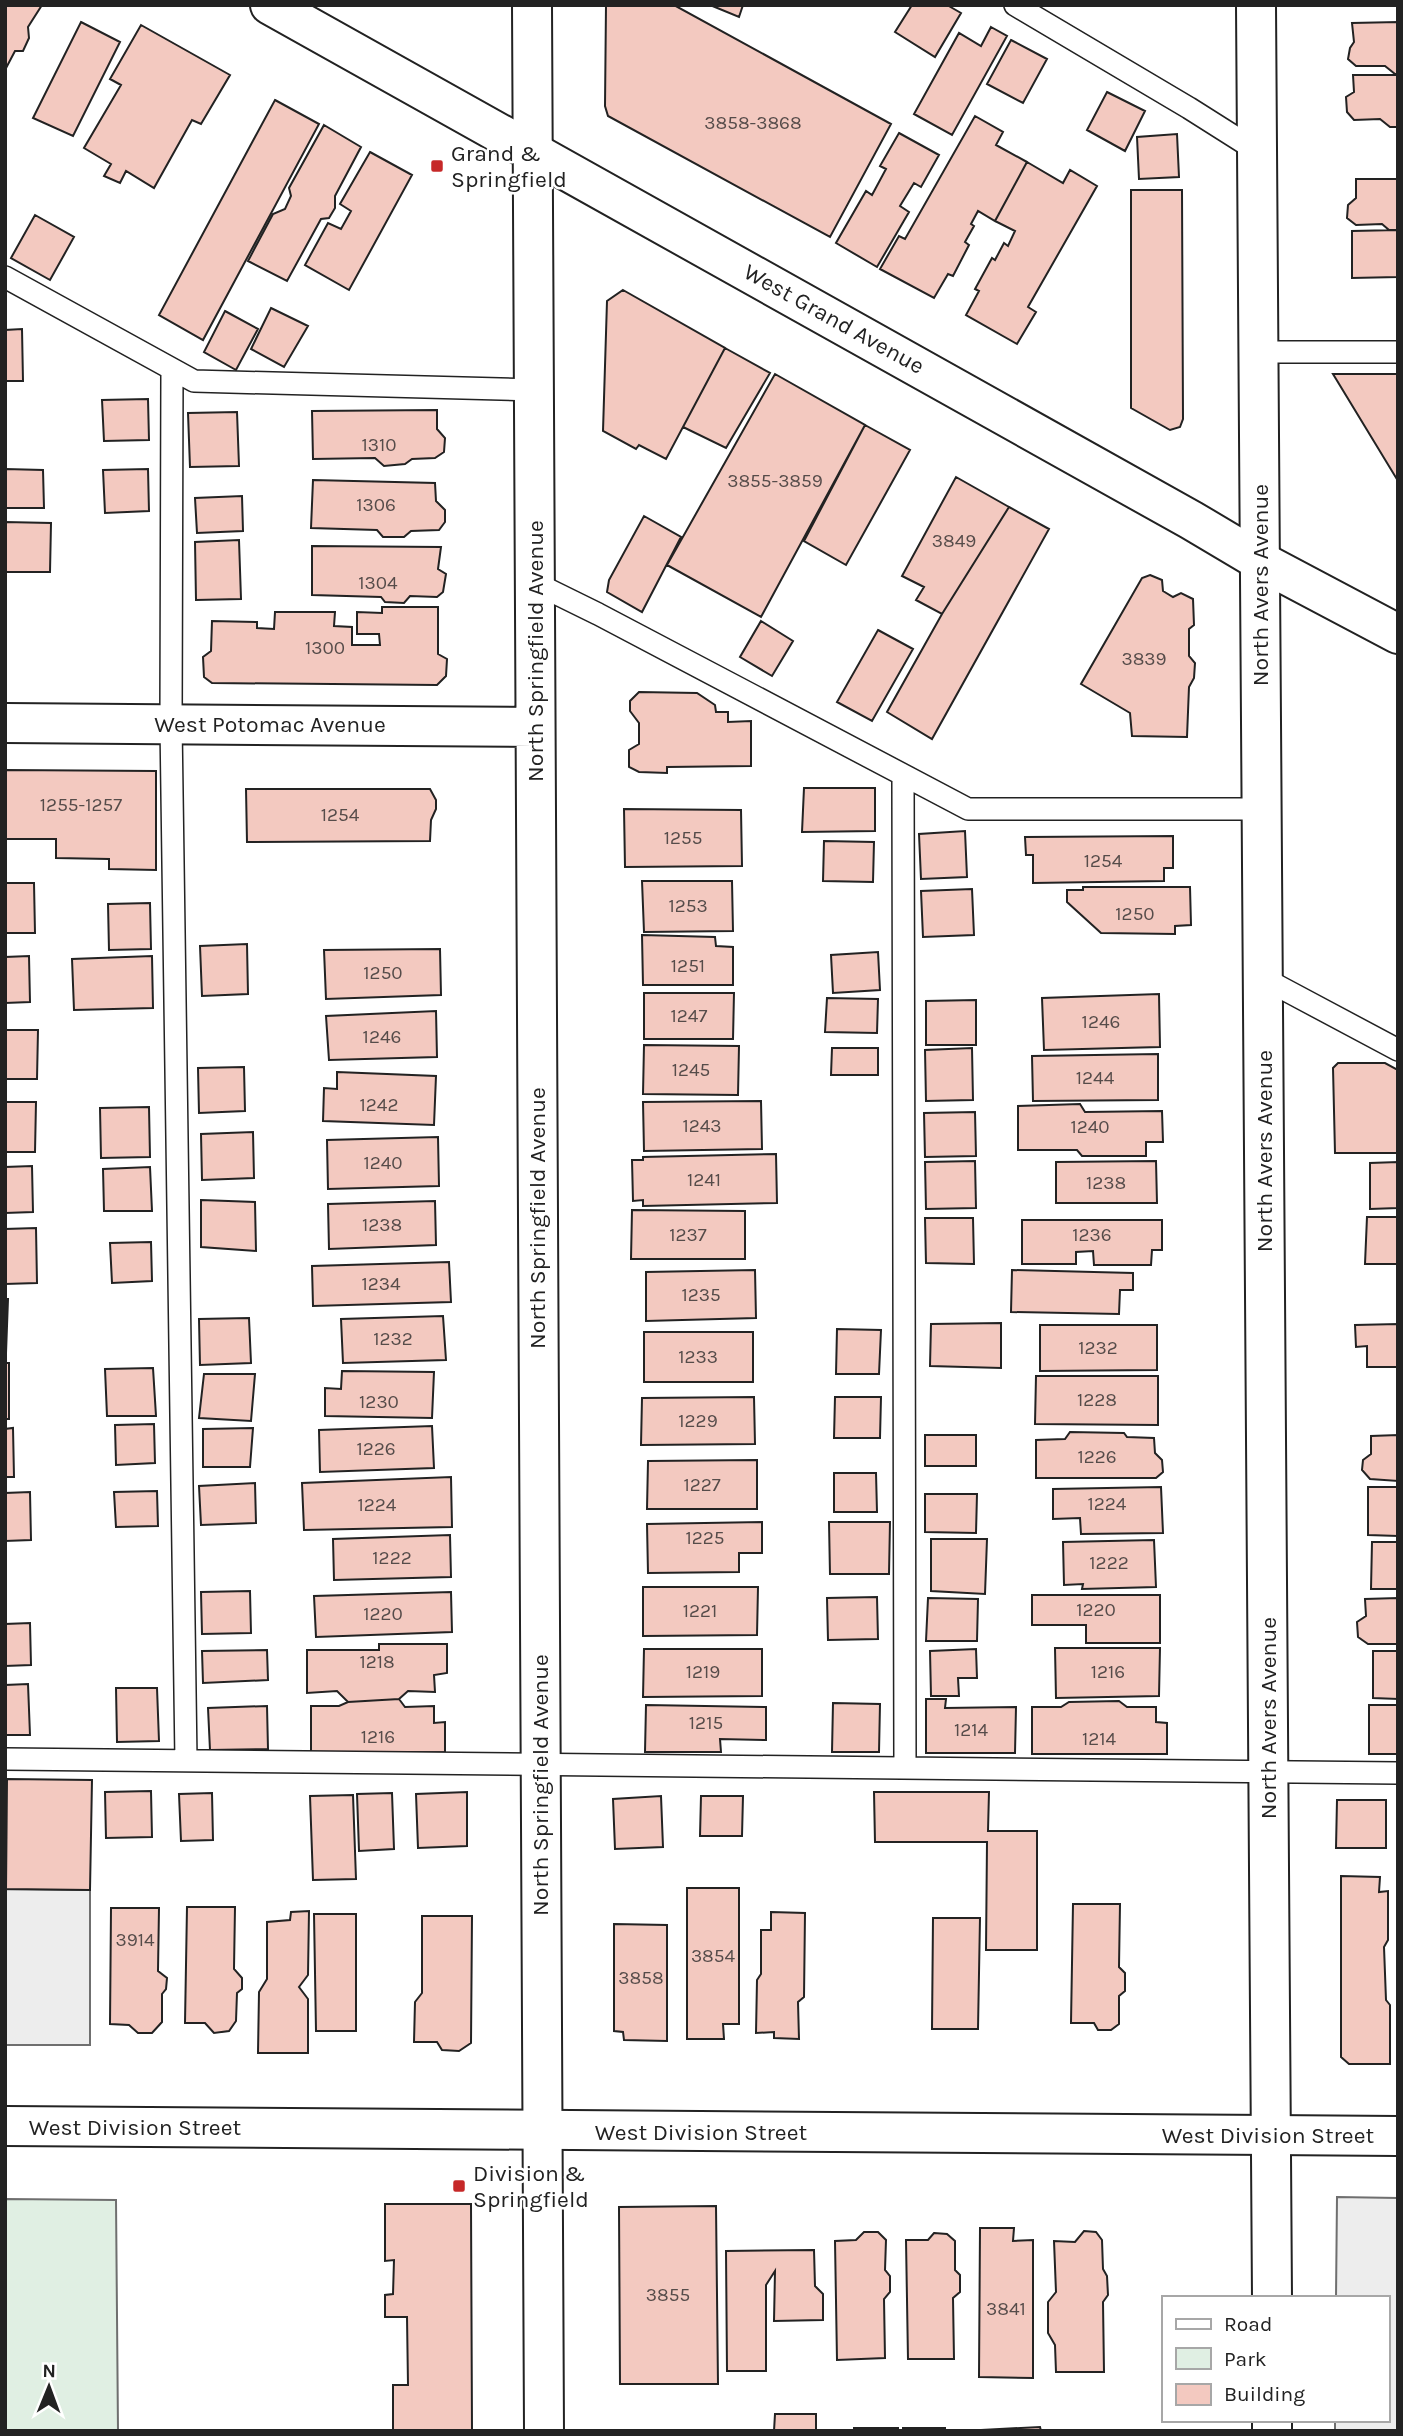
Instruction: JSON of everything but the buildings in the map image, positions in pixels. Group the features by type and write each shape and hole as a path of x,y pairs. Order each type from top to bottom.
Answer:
{"street":[{"name":"West Grand Avenue","path":"270,5 1260,561 1398,635"},
{"name":"North Springfield Avenue","path":"532,5 544,2431"},
{"name":"North Avers Avenue","path":"1256,5 1272,2296"},
{"name":"West Potomac Avenue","path":"5,723 535,727"},
{"name":"West Division Street","path":"5,2126 1398,2136"}],"lane":[{"path":"1015,5 1257,151"},
{"path":"5,277 194,381 534,390"},
{"path":"1259,352 1398,352"},
{"path":"172,369 171,724 186,1760"},
{"path":"535,583 968,809 1262,810"},
{"path":"903,775 905,1768"},
{"path":"1263,978 1398,1050"},
{"path":"5,1759 1398,1773"}],"green space":[{"path":"5,2199 116,2200 118,2431 5,2431"}],"shaded area":[{"path":"6,1889 90,1890 90,2045 6,2045"},
{"path":"1337,2197 1398,2198 1398,2431 1335,2431 1335,2422 1389,2422 1389,2296 1336,2296"}],"place":[{"name":"Grand & Springfield","path":"437,166"},
{"name":"Division & Springfield","path":"459,2186"}]}
